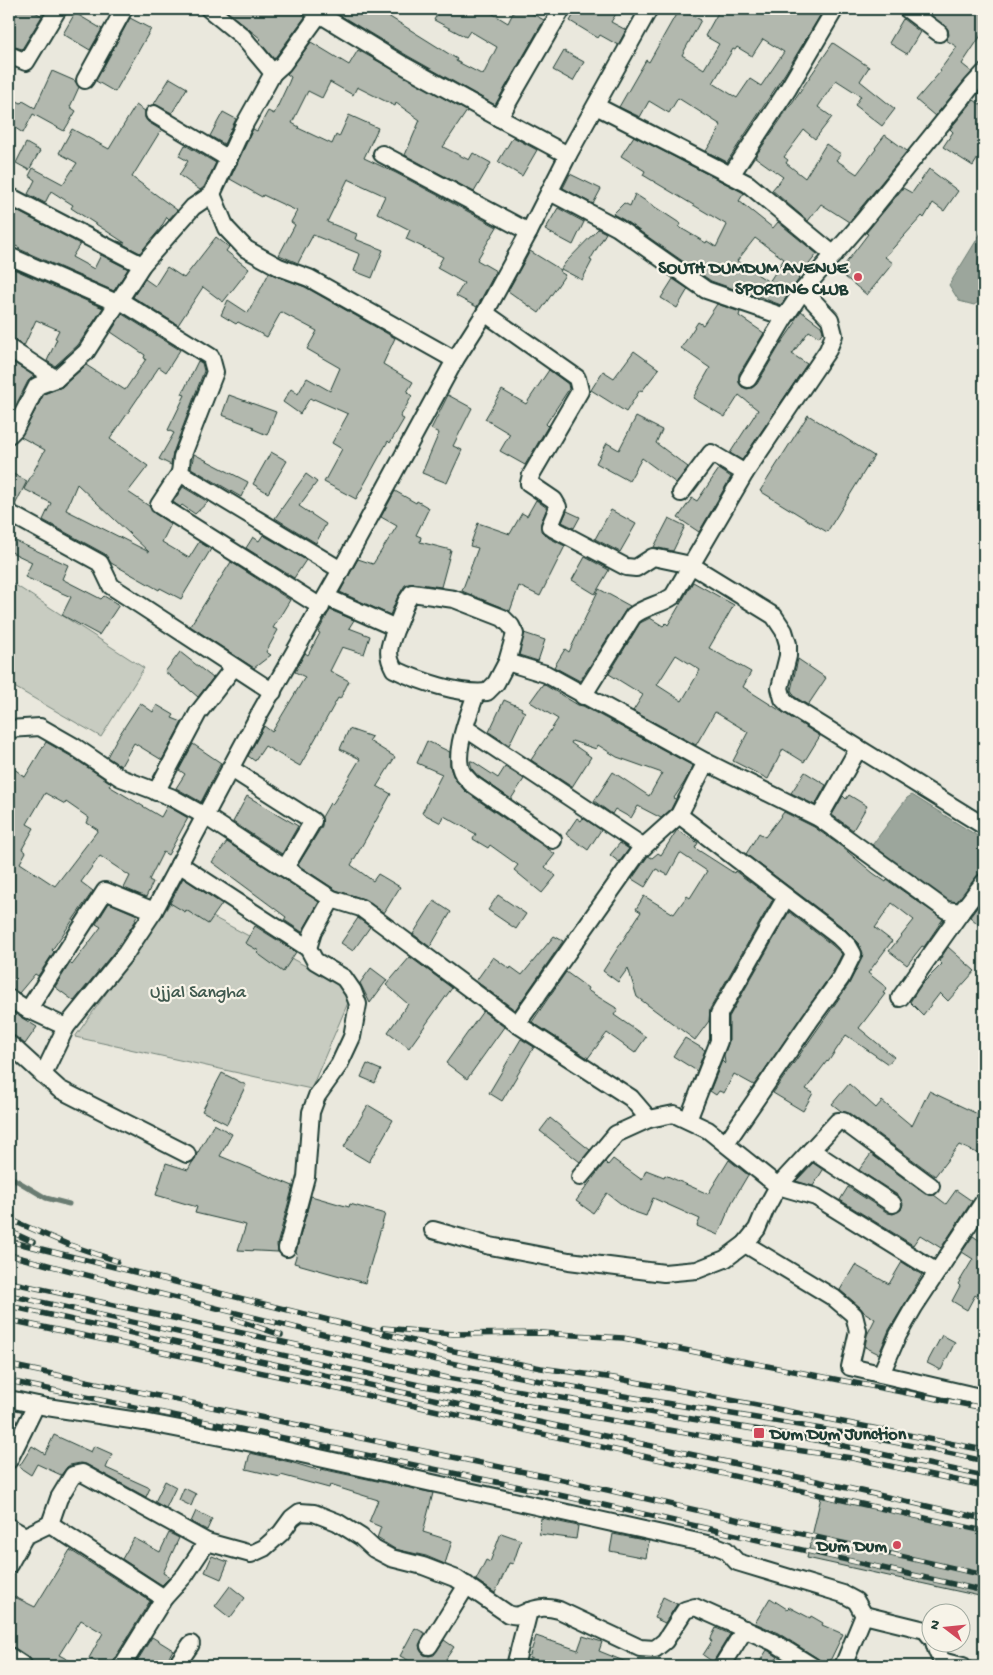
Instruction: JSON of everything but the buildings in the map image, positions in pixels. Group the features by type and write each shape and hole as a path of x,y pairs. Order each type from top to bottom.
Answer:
{"street":[{"path":"9,55 26,62 58,9"},
{"path":"85,80 124,9"},
{"path":"209,9 242,36 273,73"},
{"path":"498,118 562,9"},
{"path":"43,1075 66,1027 126,953 154,911 261,711 324,602 455,360 485,313 568,155 649,9"},
{"path":"731,175 788,89 835,9"},
{"path":"907,9 938,33"},
{"path":"9,435 15,429 37,386 56,379 86,352 142,265 194,207 212,194 243,127 273,73 283,64 318,11 403,65 568,155"},
{"path":"748,379 785,317 804,290 972,86 984,74"},
{"path":"596,106 748,184 834,255"},
{"path":"154,114 229,159"},
{"path":"382,154 529,232"},
{"path":"550,192 618,228 706,290 785,317"},
{"path":"212,194 226,228 246,249 279,267 309,278 455,360"},
{"path":"9,196 142,265"},
{"path":"9,256 118,301 211,358 215,372 182,457 180,473 159,505 324,602 396,628"},
{"path":"584,696 633,616 641,609 666,601 674,596 746,473 828,350 834,335 830,319 804,290"},
{"path":"485,313 577,378 580,391 531,475 530,483 554,500 558,507 550,526 626,566 636,568 653,558 691,565 774,616 784,631 788,644 788,656 780,688 783,699 798,712 858,750 984,826"},
{"path":"9,348 56,379"},
{"path":"681,493 711,453 746,473"},
{"path":"180,473 341,570"},
{"path":"9,513 100,563 112,586 273,692"},
{"path":"412,593 454,599 503,618 511,626 514,634 506,662 492,688 487,692 476,693 441,686 394,669 390,662 388,648 406,602 412,593"},
{"path":"506,662 546,674 706,762 819,818 946,910 961,912"},
{"path":"156,792 198,713 234,668"},
{"path":"476,693 459,748 462,774 471,783 553,840"},
{"path":"9,729 40,727 75,747 120,778 171,797 204,816 332,899 361,908 517,1024 630,1098 649,1119"},
{"path":"466,728 644,847"},
{"path":"819,818 858,750"},
{"path":"517,1024 644,847 679,815 706,762"},
{"path":"230,768 313,821 285,868"},
{"path":"679,815 839,937 853,954 841,978 810,1019 726,1143"},
{"path":"179,864 308,948 315,961 344,978 353,991 358,1004 352,1037 339,1065 317,1096 311,1112 306,1176 287,1248"},
{"path":"900,998 984,882"},
{"path":"28,1010 105,891 154,911"},
{"path":"688,1120 719,1041 719,1014 786,897"},
{"path":"308,948 313,932 332,899"},
{"path":"9,998 28,1010 66,1027"},
{"path":"9,1044 59,1090 187,1154"},
{"path":"580,1176 616,1134 649,1119 674,1114 708,1130 778,1186 816,1197 937,1272"},
{"path":"433,1230 490,1246 569,1261 664,1273 697,1270 725,1259 746,1244 758,1229 765,1210 778,1186 838,1121 842,1121 931,1186"},
{"path":"811,1150 893,1204"},
{"path":"881,1374 898,1336 914,1307 984,1201"},
{"path":"746,1244 834,1298 854,1314 858,1331 850,1367 984,1398"},
{"path":"9,1399 252,1443 716,1546 726,1550 737,1562 843,1594 856,1601 864,1616 920,1629"},
{"path":"9,1460 36,1405"},
{"path":"9,1565 25,1536 50,1524 59,1498 73,1476 82,1474 207,1542 251,1554 264,1548 300,1512 314,1513 337,1522 361,1537 374,1549 391,1558 422,1566 457,1579 508,1614 514,1616 520,1616 538,1607 548,1607 559,1610 640,1648 655,1649 665,1641 684,1610 695,1608 773,1642 795,1662 812,1666"},
{"path":"50,1524 164,1598"},
{"path":"9,1527 25,1536"},
{"path":"122,1666 164,1598 185,1575 207,1542"},
{"path":"429,1646 467,1586"},
{"path":"515,1666 529,1611"},
{"path":"843,1666 864,1616"},
{"path":"722,1666 745,1629"},
{"path":"176,1666 191,1644"},
{"path":"937,1652 938,1657 943,1662 962,1666"},
{"path":"9,1656 24,1666"}],"green space":[{"path":"9,581 144,668 101,737 9,684"},
{"name":"Ujjal Sangha","path":"175,897 353,991 311,1089 75,1037"}],"shaded area":[{"path":"984,228 984,298 974,305 959,301 949,285"},
{"path":"912,795 984,840 984,869 958,901 948,902 870,848 907,798"}],"waterway":[{"path":"9,1176 46,1198 69,1204"}],"railway":[{"path":"9,1219 67,1244 117,1261"},
{"path":"9,1231 33,1242"},
{"path":"9,1241 454,1351 541,1368 614,1378 984,1450"},
{"path":"9,1255 271,1322 469,1367 872,1438 984,1461"},
{"path":"9,1282 448,1378 797,1436 984,1476"},
{"path":"9,1295 419,1385 539,1408 727,1440 852,1458 984,1486"},
{"path":"9,1306 984,1519"},
{"path":"234,1319 281,1335"},
{"path":"9,1320 297,1380 984,1531"},
{"path":"383,1328 453,1334 542,1333 623,1338 984,1408"},
{"path":"9,1365 563,1480 984,1575"},
{"path":"9,1381 559,1495 984,1591"}],"place":[{"name":"SOUTH DUMDUM AVENUE SPORTING CLUB","path":"858,277"},
{"name":"Dum Dum Junction","path":"759,1433"},
{"name":"Dum Dum","path":"897,1545"}]}
